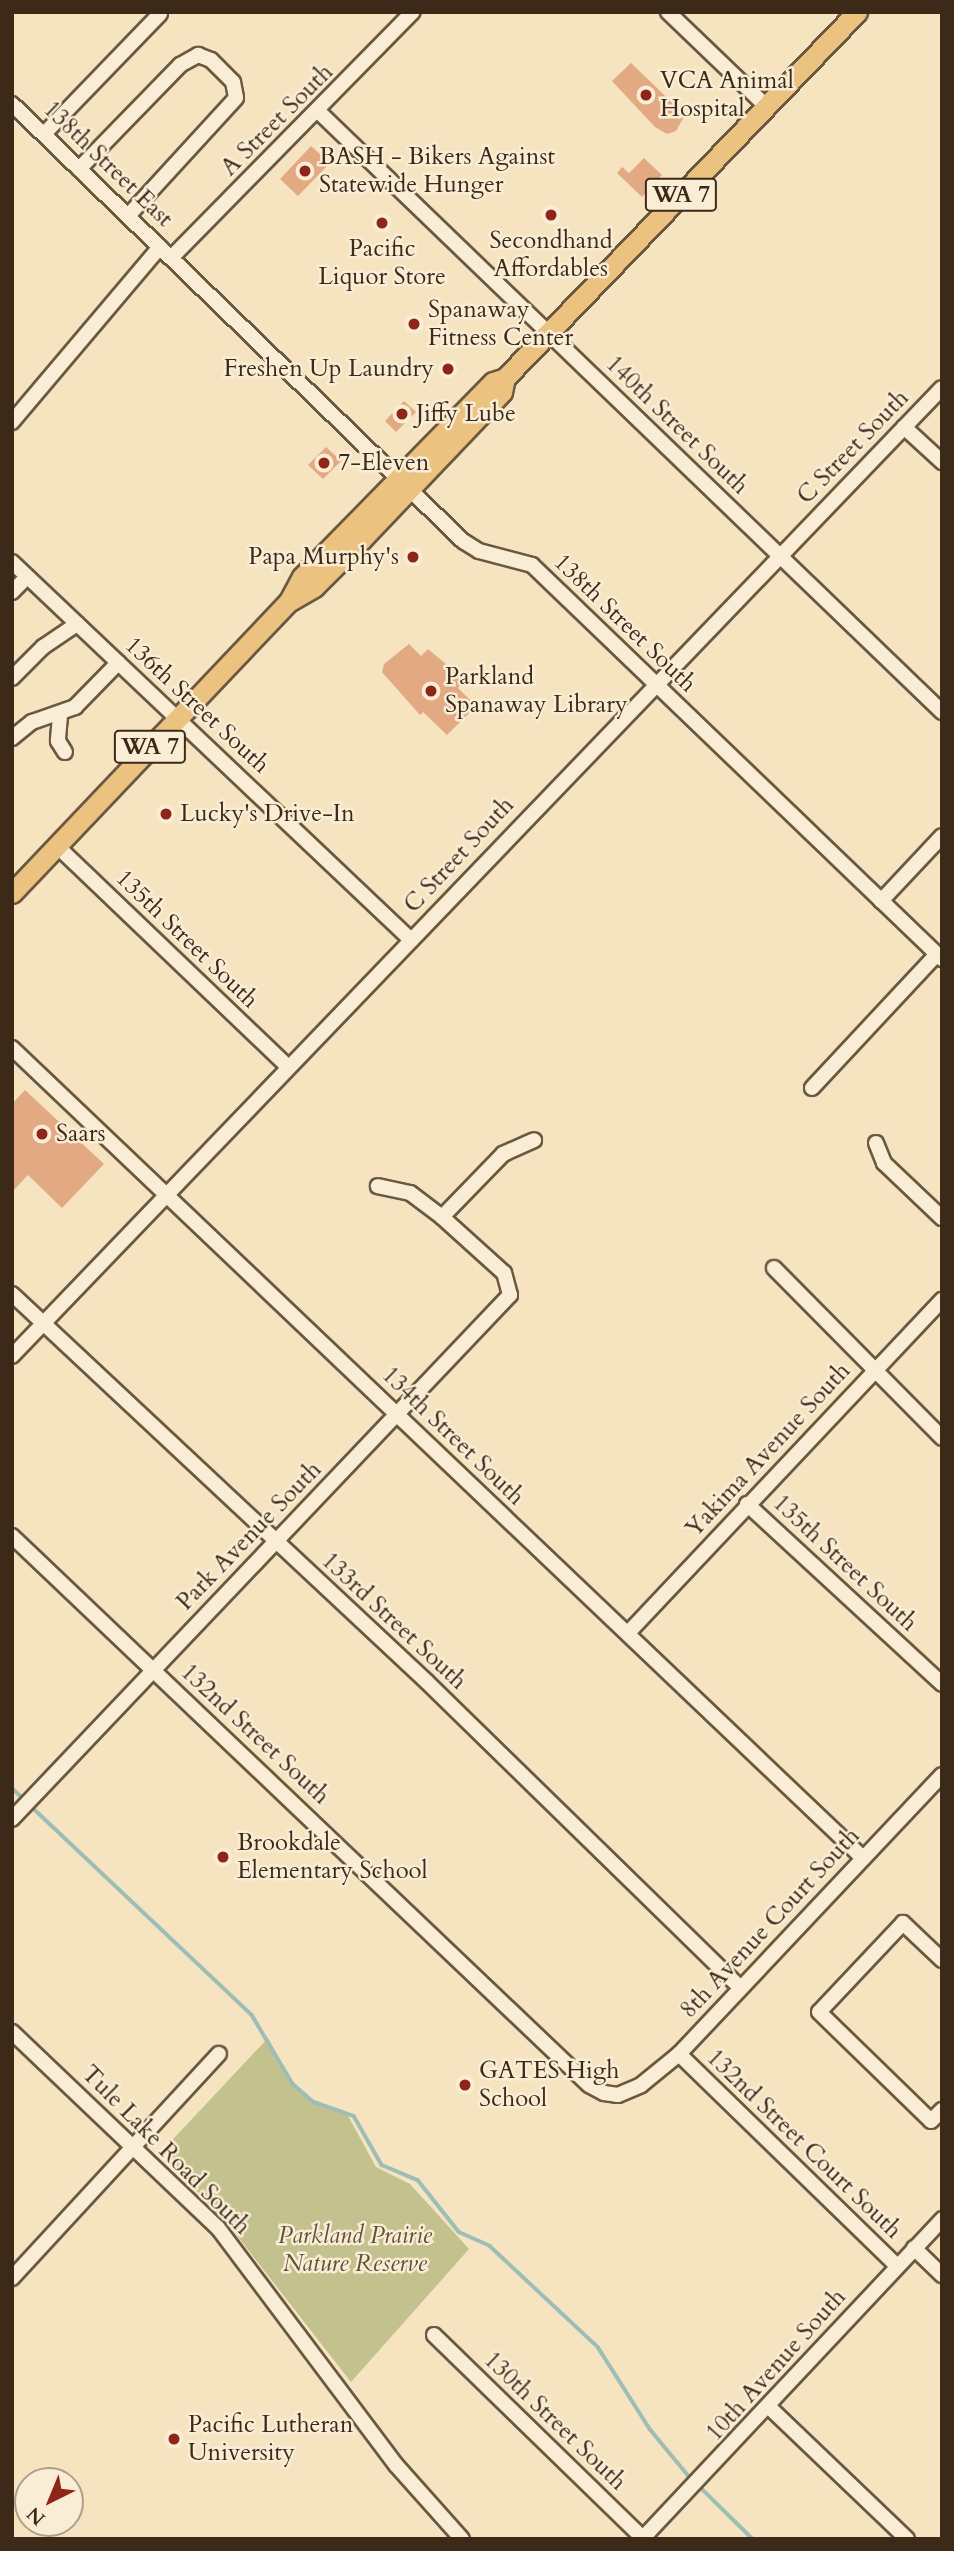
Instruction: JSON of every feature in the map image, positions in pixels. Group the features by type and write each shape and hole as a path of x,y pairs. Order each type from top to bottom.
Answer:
{"main road":[{"name":"WA 7","path":"12,893 289,601 314,587 493,382 505,378 857,12"}],"street":[{"name":"A Street South","path":"171,258 319,112 413,12"},
{"path":"668,12 765,105"},
{"path":"44,134 160,14"},
{"path":"79,169 188,58 208,57 231,79 237,91 231,106 128,216"},
{"name":"138th Street East","path":"12,104 171,258"},
{"name":"140th Street South","path":"319,112 942,712"},
{"path":"12,422 160,247"},
{"name":"138th Street South","path":"171,258 474,549 531,565 939,957"},
{"name":"C Street South","path":"12,1356 286,1065 411,940 655,683 942,388"},
{"path":"904,427 942,462"},
{"name":"136th Street South","path":"12,562 411,940"},
{"path":"12,592 27,576"},
{"path":"12,678 77,624"},
{"path":"12,738 32,722 60,716 118,663"},
{"path":"60,716 58,741 65,752"},
{"path":"881,901 942,836"},
{"name":"135th Street South","path":"57,846 286,1065"},
{"path":"812,1087 939,957"},
{"name":"134th Street South","path":"12,1048 863,1858"},
{"path":"378,1186 410,1193 442,1217 503,1154 534,1140"},
{"path":"876,1143 884,1163 942,1218"},
{"name":"Park Avenue South","path":"13,1815 505,1303 510,1282 442,1217"},
{"path":"774,1268 861,1352 872,1373 942,1438"},
{"name":"133rd Street South","path":"12,1294 275,1541 740,1987"},
{"name":"Yakima Avenue South","path":"628,1633 942,1300"},
{"name":"135th Street South","path":"747,1504 942,1684"},
{"name":"132nd Street South","path":"12,1536 589,2085 604,2092 625,2093"},
{"name":"8th Avenue Court South","path":"625,2093 679,2054 940,1780"},
{"path":"942,1960 903,1923 819,2012 931,2121 942,2110"},
{"name":"Tule Lake Road South","path":"12,2032 218,2228 396,2465 462,2539"},
{"path":"12,2278 136,2149 219,2054"},
{"name":"132nd Street Court South","path":"679,2054 897,2266"},
{"name":"10th Avenue South","path":"643,2538 769,2407 942,2219"},
{"name":"132nd Street Court South","path":"914,2248 942,2275"},
{"name":"130th Street South","path":"434,2334 643,2538"},
{"path":"769,2407 906,2539"}],"green space":[{"name":"Parkland Prairie Nature Reserve","path":"268,2038 293,2084 314,2102 347,2114 376,2167 410,2184 469,2249 351,2382 231,2228 161,2152"}],"building":[{"name":"VCA Animal Hospital","path":"631,63 685,115 676,131 667,134 655,127 612,81"},
{"name":"BASH - Bikers Against Statewide Hunger","path":"311,146 330,163 298,196 280,179"},
{"path":"644,158 662,175 642,197 617,173 622,167 629,173"},
{"name":"Jiffy Lube","path":"404,401 416,412 396,432 385,421"},
{"name":"7-Eleven","path":"326,447 341,461 323,479 308,465"},
{"name":"Parkland Spanaway Library","path":"409,644 421,656 428,649 465,680 458,688 476,706 447,735 423,712 420,715 382,672 384,664"},
{"name":"Saars","path":"25,1090 104,1164 62,1208 28,1175 12,1192 12,1104"}],"waterway":[{"path":"12,1788 26,1801"},
{"path":"31,1806 252,2015 293,2084 314,2102 354,2116 382,2165 418,2180 459,2232 490,2246 598,2347 650,2429 692,2480"},
{"path":"698,2485 753,2539"}],"place":[{"name":"VCA Animal Hospital","path":"646,95"},
{"name":"BASH - Bikers Against Statewide Hunger","path":"305,171"},
{"name":"Secondhand Affordables","path":"551,215"},
{"name":"Pacific Liquor Store","path":"382,223"},
{"name":"Spanaway Fitness Center","path":"414,324"},
{"name":"Freshen Up Laundry","path":"448,369"},
{"name":"Jiffy Lube","path":"402,414"},
{"name":"7-Eleven","path":"324,463"},
{"name":"Papa Murphy's","path":"413,557"},
{"name":"Parkland Spanaway Library","path":"431,691"},
{"name":"Lucky's Drive-In","path":"166,814"},
{"name":"Saars","path":"42,1134"},
{"name":"Brookdale Elementary School","path":"223,1857"},
{"name":"GATES High School","path":"465,2085"},
{"name":"Pacific Lutheran University","path":"174,2439"}]}
